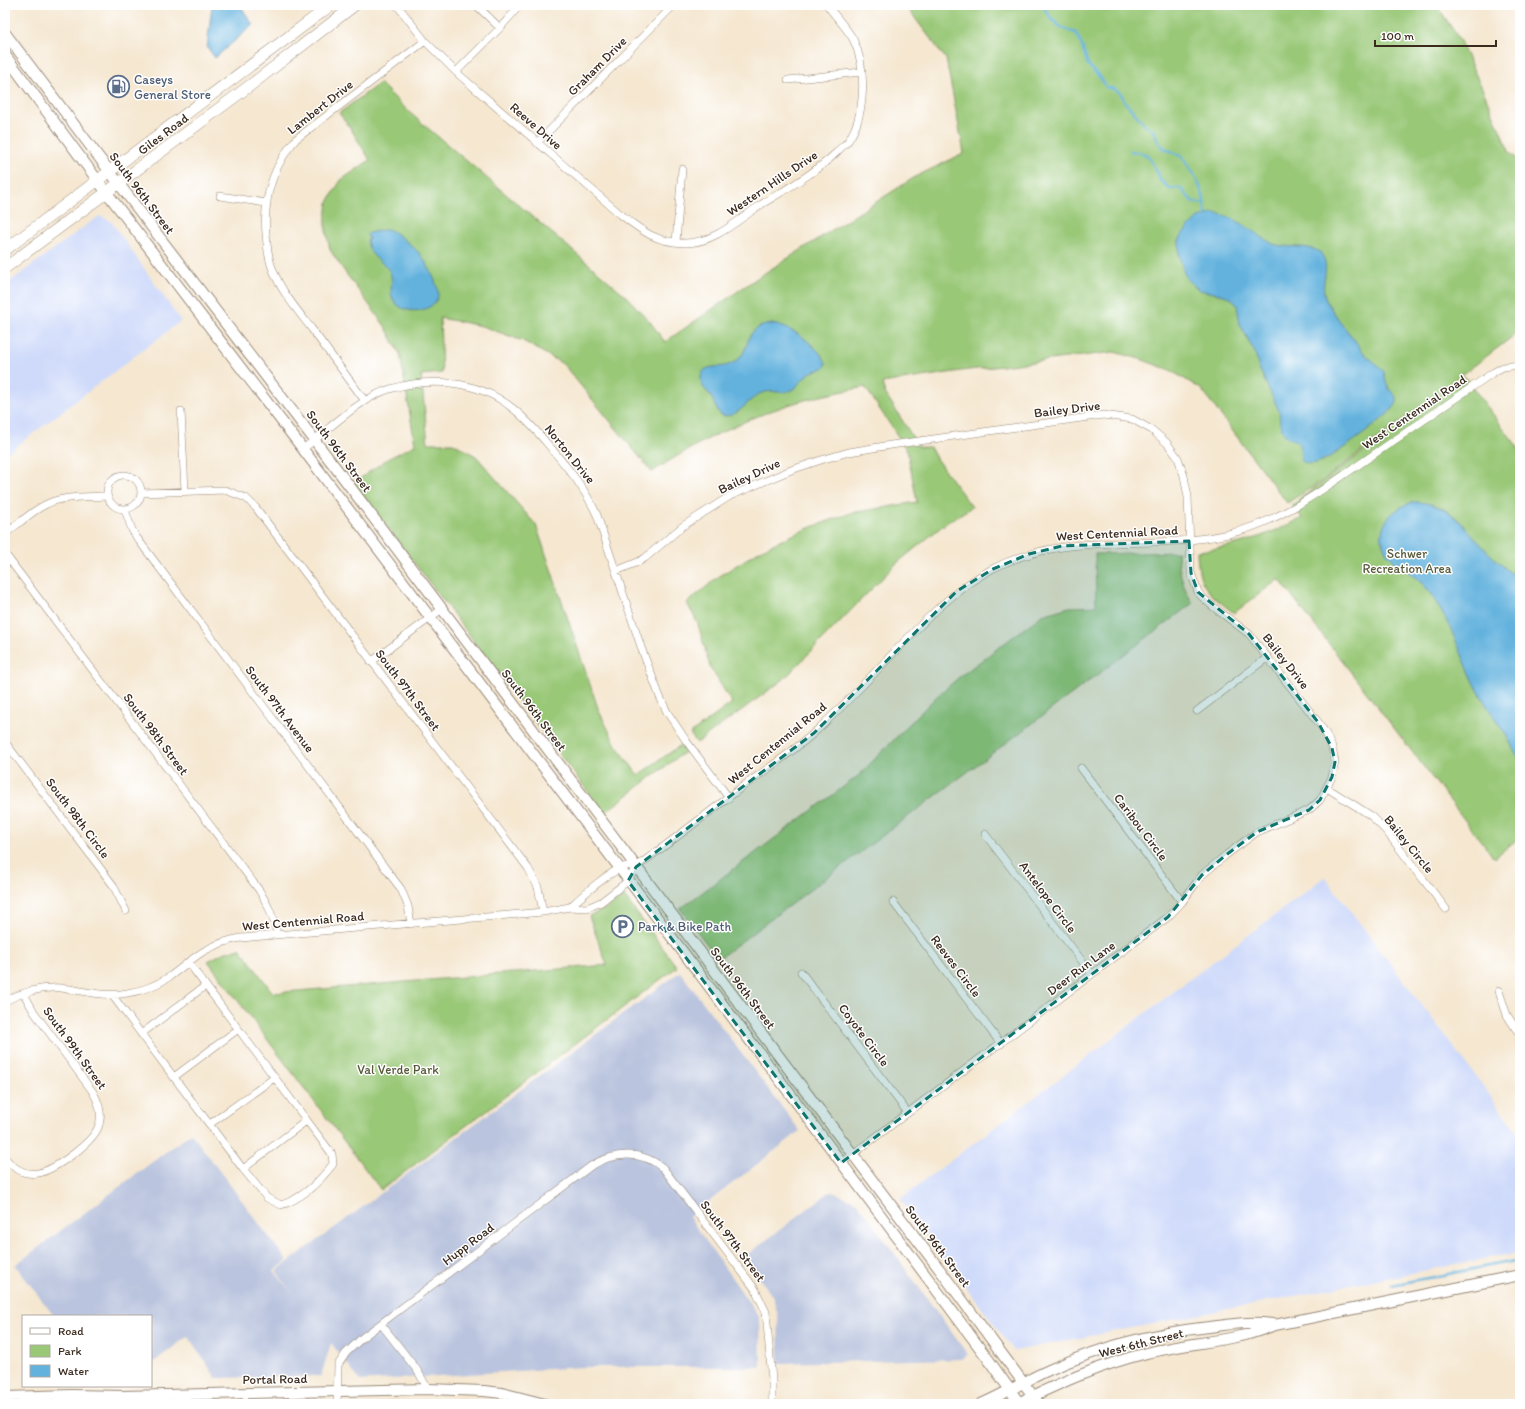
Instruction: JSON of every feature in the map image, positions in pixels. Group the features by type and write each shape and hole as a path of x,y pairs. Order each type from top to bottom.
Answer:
{"main road":[{"name":"Giles Road","path":"5,250 331,5"},
{"name":"Giles Road","path":"5,268 119,184 355,5"},
{"name":"South 96th Street","path":"5,33 315,440 853,1154 1036,1400"},
{"name":"South 96th Street","path":"5,55 98,181 303,449 426,621 619,869 1011,1390 1018,1404"},
{"name":"West 6th Street","path":"1018,1404 1036,1400 1066,1380 1115,1362 1168,1348 1240,1336 1275,1325 1520,1275"},
{"name":"West 6th Street","path":"1024,1382 1072,1360 1145,1337 1169,1332 1253,1322 1275,1325"},
{"path":"981,1404 1011,1390 1024,1382"},
{"name":"Portal Road","path":"5,1397 72,1395 129,1396 428,1389 484,1390 545,1404"}],"street":[{"name":"Reeve Drive","path":"397,5 425,41 456,72 620,214 641,230 655,238 667,242 676,242"},
{"path":"476,5 500,28"},
{"path":"456,72 500,28 520,5"},
{"name":"Graham Drive","path":"537,143 674,5"},
{"name":"Western Hills Drive","path":"676,242 686,243 715,236 816,170 848,141 856,123 863,100 860,56 852,38 827,5"},
{"name":"Lambert Drive","path":"366,401 289,300 273,270 267,246 264,218 268,188 276,169 287,150 296,139 425,41"},
{"path":"788,80 862,72"},
{"path":"676,242 682,169"},
{"path":"220,196 266,203"},
{"name":"West Centennial Road","path":"5,1001 24,994 55,988 112,995 127,993 151,986 168,978 206,950 241,938 543,912 570,908 587,908 600,902 628,881 636,867 729,798 814,732 933,612 957,591 993,569 1029,554 1062,546 1125,542 1189,541 1231,533 1282,514 1320,491 1494,372 1503,367 1520,365"},
{"name":"Norton Drive","path":"303,449 366,401 389,389 423,382 443,382 472,386 511,406 538,434 578,480 588,495 597,515 642,650 662,702 687,742 729,798"},
{"path":"141,493 185,491 181,411"},
{"name":"Bailey Drive","path":"616,571 645,558 684,526 730,496 790,470 821,460 849,452 891,445 1103,415 1132,419 1152,430 1166,443 1178,458 1184,476 1188,497 1191,573 1198,592 1211,605 1249,634 1326,734 1332,748 1335,762 1332,777 1327,788"},
{"path":"124,475 134,478 138,482 141,493 136,505 125,510 112,505 106,496 110,482 118,476 124,475"},
{"name":"South 97th Street","path":"185,491 225,490 246,498 256,508 528,868 538,887 543,912"},
{"path":"5,534 36,511 52,502 68,498 106,496"},
{"name":"South 97th Avenue","path":"125,510 132,530 137,538 401,889 408,906 411,924"},
{"name":"South 98th Street","path":"5,554 259,890 271,910 275,921 277,934"},
{"path":"371,662 442,609"},
{"path":"1197,711 1268,657"},
{"name":"South 98th Circle","path":"5,742 113,884 126,911"},
{"name":"Caribou Circle","path":"1081,768 1182,902"},
{"name":"Deer Run Lane","path":"841,1163 1168,917 1182,902 1202,875 1226,855 1256,832 1309,810 1320,800 1327,788"},
{"name":"Bailey Circle","path":"1327,788 1370,815 1386,831 1446,909"},
{"name":"Antelope Circle","path":"985,834 1092,974"},
{"name":"West Centennial Road","path":"570,908 582,896 619,869 629,865 636,867"},
{"name":"Reeves Circle","path":"893,902 1000,1044"},
{"path":"112,995 243,1169 267,1198 280,1205 286,1204 321,1179 333,1164 332,1154 237,1030 188,962"},
{"name":"Coyote Circle","path":"800,972 908,1113"},
{"path":"142,1034 205,986"},
{"path":"1499,991 1507,1015 1520,1035"},
{"name":"South 99th Street","path":"5,1158 18,1170 26,1173 36,1174 50,1170 88,1143 96,1134 100,1119 99,1104 93,1092 34,1012 24,994"},
{"path":"174,1077 237,1030"},
{"path":"210,1124 274,1078"},
{"path":"243,1169 306,1121"},
{"name":"Hupp Road","path":"337,1404 336,1391 338,1365 346,1353 363,1337 591,1166 601,1160 629,1154 646,1159"},
{"name":"South 97th Street","path":"646,1159 655,1161 663,1168 755,1289 766,1312 772,1380 772,1404"},
{"path":"381,1324 417,1370 428,1389"}],"highlighted area":[{"path":"1189,541 1191,573 1198,592 1249,634 1318,722 1332,748 1335,762 1332,777 1320,800 1309,810 1257,832 1226,855 1202,875 1168,917 841,1163 628,881 636,867 814,733 957,591 993,569 1029,554 1062,546"}],"shaded area":[{"path":"99,216 111,221 181,321 5,455 5,285"},
{"path":"1325,877 1520,1135 1520,1252 1014,1351 900,1199"},
{"path":"680,972 800,1131 689,1217 760,1318 761,1367 582,1367 360,1381 331,1343 321,1376 216,1378 188,1336 152,1363 152,1315 53,1315 15,1265 191,1133 287,1261 274,1271 293,1294 276,1271"},
{"path":"831,1191 857,1202 968,1355 961,1359 779,1363 778,1316 773,1297 744,1257"}],"green space":[{"path":"905,5 1437,5 1459,39 1510,153 1520,161 1520,331 1322,481 1287,503 1201,389 1170,370 1140,359 1114,352 961,371 882,383 885,393 919,447 930,447 937,460 972,507 946,523 897,563 784,679 697,743 690,734 732,703 710,667 698,624 687,603 718,577 762,549 806,529 851,513 917,502 907,450 865,387 797,402 752,418 684,452 652,472 563,364 523,341 482,326 440,318 442,373 421,375 428,443 453,443 476,456 536,525 599,711 616,745 638,775 681,745 686,751 604,813 354,483 387,459 415,445 400,354 385,326 330,250 325,225 328,202 341,180 370,160 339,113 380,83 410,113 624,294 651,323 665,342 757,278 915,177 964,153 946,59"},
{"name":"Schwer Recreation Area","path":"1464,376 1520,450 1520,837 1494,858 1279,579 1234,613 1217,600 1206,588 1199,573 1197,551 1224,547 1251,540 1302,518 1292,505"},
{"path":"1178,552 1182,579 1186,591 1193,603 718,959 680,909 858,776 936,697 958,678 1042,615 1069,607 1096,606 1095,554"},
{"name":"Val Verde Park","path":"624,896 677,967 381,1190 208,961 223,953 240,948 273,993 607,965 589,916 607,908"}],"water":[{"path":"212,5 240,5 253,25 215,58 207,47"},
{"path":"1213,213 1229,217 1273,244 1309,248 1320,252 1324,258 1326,271 1324,289 1328,304 1366,355 1382,369 1389,389 1396,397 1397,402 1394,407 1381,420 1345,447 1320,462 1310,464 1301,460 1299,445 1295,440 1285,435 1282,430 1279,411 1259,368 1255,353 1240,324 1237,305 1232,299 1224,295 1199,290 1187,279 1184,273 1179,255 1179,241 1183,233 1197,219"},
{"path":"387,229 399,236 423,257 435,281 438,292 435,302 430,306 417,311 409,310 397,304 393,299 391,293 391,275 389,270 371,253 367,241 369,239 367,235 369,233"},
{"path":"772,324 789,329 812,345 825,360 825,367 810,373 790,391 767,392 759,394 732,415 721,415 716,409 711,396 703,387 701,379 704,370 725,366 736,361 745,350 751,334 762,326"},
{"path":"1413,502 1427,503 1449,512 1495,559 1520,581 1520,759 1479,693 1440,608 1423,584 1392,559 1384,548 1382,534 1386,521 1394,512"}],"waterway":[{"path":"1042,5 1049,16 1059,26 1076,33 1088,65 1100,77 1106,87 1120,93 1124,101 1145,125 1152,129 1160,144 1164,148 1181,156 1185,161 1200,187 1206,214"},
{"path":"1131,151 1148,156 1159,175 1160,180 1170,189 1180,188 1193,202 1204,204"},
{"path":"1392,1285 1520,1260"}],"place":[{"name":"Caseys General Store","path":"119,86"},
{"name":"Park & Bike Path","path":"623,926"}]}
